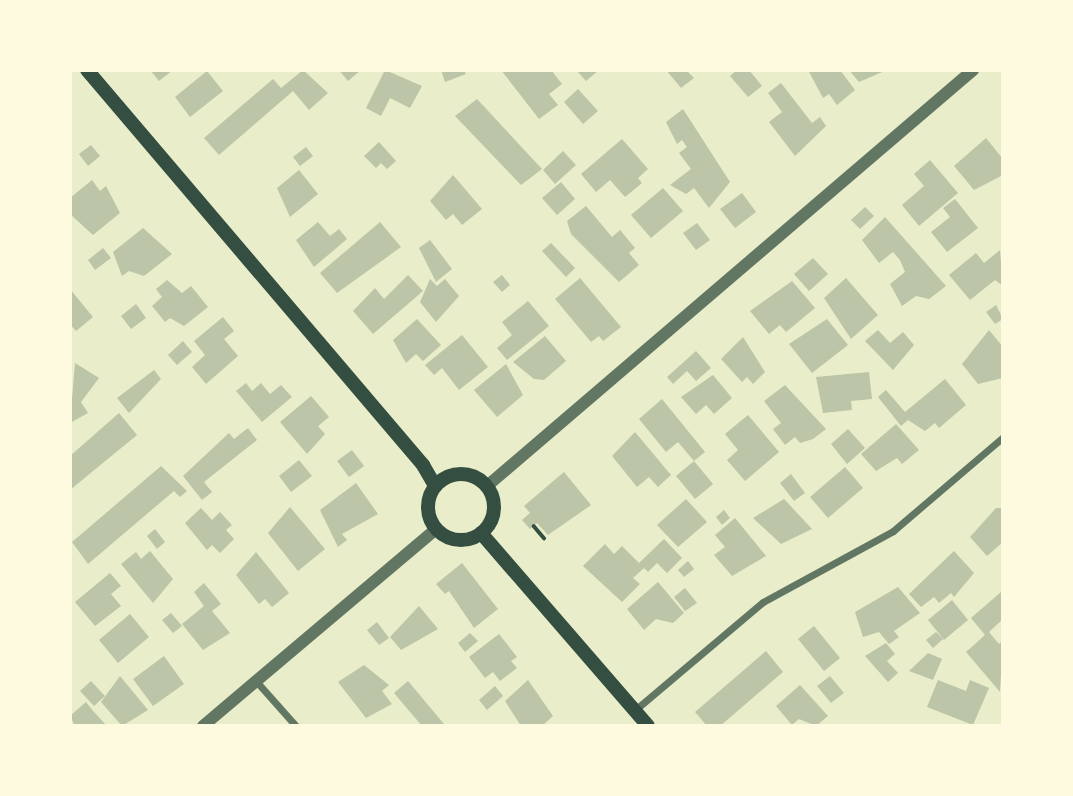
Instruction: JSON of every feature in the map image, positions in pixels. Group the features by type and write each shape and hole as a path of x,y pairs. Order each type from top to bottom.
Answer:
{"main road":[{"path":"87,70 415,455 435,486"},
{"path":"461,474 487,486 494,511 481,533 463,540 436,529 428,503 435,486 461,474"},
{"path":"481,533 648,726"}],"street":[{"path":"487,486 974,70"},
{"path":"635,710 763,602 893,531 1003,437"},
{"path":"203,726 436,529"},
{"path":"256,681 296,726"}],"path":[{"path":"534,526 544,538"}],"building":[{"path":"150,70 173,70 159,81"},
{"path":"303,70 328,93 309,110 293,91 219,155 204,138 273,79 281,88"},
{"path":"339,70 361,70 348,81"},
{"path":"385,70 422,86 410,108 390,98 381,116 366,108"},
{"path":"441,70 464,70 466,74 445,82"},
{"path":"501,70 551,70 562,84 549,94 558,105 539,119"},
{"path":"576,70 599,70 586,81"},
{"path":"666,70 686,70 694,78 681,88"},
{"path":"737,70 749,70 762,86 748,97 730,76"},
{"path":"808,70 840,70 855,90 837,105 829,94 823,98"},
{"path":"849,70 887,70 859,82"},
{"path":"207,71 223,91 190,117 175,97"},
{"path":"781,83 812,123 820,117 826,126 795,156 769,122 782,112 768,93"},
{"path":"578,89 598,111 583,124 564,102"},
{"path":"477,99 542,169 521,185 455,116"},
{"path":"683,109 730,182 709,208 694,188 686,194 670,185 691,169 679,153 687,147 682,140 677,144 666,122"},
{"path":"986,138 1003,159 1003,175 974,190 954,166"},
{"path":"622,139 648,169 638,178 642,183 625,197 610,180 596,192 581,174"},
{"path":"379,142 396,161 387,169 381,163 376,168 364,156"},
{"path":"91,145 100,156 88,166 79,154"},
{"path":"306,147 313,156 300,166 293,157"},
{"path":"563,151 576,165 555,184 543,170"},
{"path":"930,160 958,193 919,226 902,205 924,186 914,174"},
{"path":"299,170 318,194 290,217 277,188"},
{"path":"453,175 482,209 462,225 453,214 446,220 430,201"},
{"path":"92,180 100,191 106,186 120,213 93,235 70,214 70,198"},
{"path":"561,182 575,199 557,215 542,198"},
{"path":"663,188 683,211 651,238 631,215"},
{"path":"742,193 756,212 735,228 720,209"},
{"path":"955,199 978,228 947,252 931,232 950,217 943,208"},
{"path":"586,206 612,237 620,230 635,248 629,253 639,265 619,282 571,234 567,221"},
{"path":"865,207 874,216 860,229 851,220"},
{"path":"885,217 946,286 929,299 916,296 902,306 890,284 905,272 900,260 893,252 879,263 862,240"},
{"path":"318,222 330,236 339,229 347,239 314,267 296,240"},
{"path":"380,222 401,247 337,293 320,273"},
{"path":"697,223 710,240 696,250 683,233"},
{"path":"143,228 172,254 144,276 129,271 122,276 113,252"},
{"path":"430,240 452,269 436,282 419,248"},
{"path":"551,243 575,268 566,277 542,251"},
{"path":"103,248 111,258 95,270 88,260"},
{"path":"1000,250 1003,286 995,280 970,300 949,275 976,253 984,263"},
{"path":"813,258 828,274 809,291 794,274"},
{"path":"408,275 423,291 373,334 353,311 375,288 384,299"},
{"path":"502,275 510,285 502,292 493,282"},
{"path":"580,278 621,327 603,341 599,336 591,342 555,299"},
{"path":"846,278 878,315 851,339 824,298"},
{"path":"430,279 437,286 445,279 459,296 436,322 420,302"},
{"path":"167,280 182,293 191,286 208,307 184,326 170,318 165,322 152,306 162,297 156,289"},
{"path":"792,281 815,308 786,332 780,325 769,334 750,311"},
{"path":"70,289 93,317 76,331 70,324"},
{"path":"528,301 549,326 507,360 497,348 512,335 502,322"},
{"path":"136,304 146,318 131,329 121,316"},
{"path":"996,305 1003,319 995,324 986,312"},
{"path":"223,317 234,331 224,339 238,356 206,384 192,367 205,355 194,341"},
{"path":"417,319 441,345 423,361 416,354 406,363 393,340"},
{"path":"827,319 848,345 812,373 789,344"},
{"path":"878,330 890,343 903,332 914,345 893,370 865,341"},
{"path":"989,330 1003,347 1003,378 978,384 962,364"},
{"path":"462,335 488,367 459,390 442,368 434,375 425,365"},
{"path":"545,336 566,361 544,380 534,379 513,362"},
{"path":"743,337 765,372 753,384 747,377 742,382 721,359"},
{"path":"183,341 192,352 177,365 168,355"},
{"path":"696,351 711,368 696,381 687,371 673,384 667,377"},
{"path":"75,363 99,378 81,402 88,413 70,423"},
{"path":"506,364 523,395 497,417 474,390"},
{"path":"154,370 161,379 129,413 117,398"},
{"path":"869,372 872,399 851,401 852,410 823,413 816,377"},
{"path":"713,375 732,398 714,414 706,405 696,414 681,397"},
{"path":"945,379 966,405 939,428 935,423 925,431 908,420 901,426 878,397 886,390 905,412"},
{"path":"246,383 252,391 261,383 270,394 281,385 292,397 262,422 236,391"},
{"path":"785,385 826,429 813,439 800,443 795,437 785,445 773,429 781,423 764,401"},
{"path":"311,396 329,417 318,426 325,434 307,454 280,422"},
{"path":"662,399 705,452 694,461 678,442 666,452 639,419"},
{"path":"119,413 137,435 70,490 70,456"},
{"path":"748,415 779,452 745,481 727,460 738,450 725,434"},
{"path":"896,424 919,450 902,464 897,458 876,471 861,454"},
{"path":"248,428 257,440 204,482 212,492 202,500 183,476 229,433 234,439"},
{"path":"848,429 865,448 847,464 831,444"},
{"path":"635,432 671,475 658,487 649,477 637,487 612,456"},
{"path":"352,450 364,466 349,477 337,461"},
{"path":"299,460 312,476 291,492 279,476"},
{"path":"694,461 713,484 695,499 676,476"},
{"path":"161,466 187,491 180,497 174,491 88,564 72,542"},
{"path":"845,467 863,488 828,518 810,497"},
{"path":"564,472 591,505 548,535 537,523 530,529 522,520 530,513 524,506"},
{"path":"791,474 805,493 794,501 780,483"},
{"path":"356,483 378,514 342,534 347,540 338,547 320,510"},
{"path":"686,499 707,522 678,547 657,525"},
{"path":"784,499 812,529 781,544 753,518"},
{"path":"290,507 325,549 298,571 268,533"},
{"path":"201,508 212,520 220,512 232,525 226,530 234,539 220,553 212,545 207,550 185,523"},
{"path":"996,508 1003,508 1003,542 987,556 970,537"},
{"path":"724,510 730,518 722,525 716,517"},
{"path":"735,518 766,556 732,576 714,555 725,547 715,535"},
{"path":"155,529 165,542 157,549 147,536"},
{"path":"664,539 682,558 667,573 657,563 648,572 644,568 633,578 640,584 622,602 583,566 605,544 614,554 622,546 639,563"},
{"path":"150,551 173,579 153,603 121,564 136,552 141,559"},
{"path":"954,551 974,573 954,597 951,593 939,603 934,597 921,607 909,594"},
{"path":"256,552 289,593 272,607 265,599 259,604 236,575"},
{"path":"688,561 694,569 684,577 678,570"},
{"path":"462,563 498,609 474,628 449,591 445,594 436,584"},
{"path":"110,573 121,586 111,594 121,606 95,626 75,602"},
{"path":"658,582 684,613 673,623 656,619 644,630 627,609"},
{"path":"204,583 221,604 212,611 230,633 203,650 182,624 204,606 194,592"},
{"path":"898,587 920,613 894,631 899,637 889,644 879,632 863,637 855,612"},
{"path":"685,588 697,603 685,611 674,597"},
{"path":"1001,592 1003,619 989,632 999,644 1003,640 1000,692 966,652 985,635 971,618"},
{"path":"952,600 968,620 944,640 928,620"},
{"path":"419,606 438,629 401,650 390,637"},
{"path":"171,613 182,626 173,633 162,620"},
{"path":"130,614 149,637 118,663 99,640"},
{"path":"377,622 389,638 379,645 367,630"},
{"path":"814,626 840,658 824,671 798,639"},
{"path":"936,632 943,639 933,648 926,640"},
{"path":"470,633 478,641 465,652 458,643"},
{"path":"499,634 517,657 511,661 517,668 500,681 493,672 485,678 469,657"},
{"path":"886,643 895,654 887,661 898,673 888,682 865,656"},
{"path":"766,651 783,672 720,726 707,726 695,712"},
{"path":"928,653 942,659 933,680 909,671"},
{"path":"164,656 184,684 153,706 133,679"},
{"path":"364,665 389,685 382,691 392,704 366,718 338,682"},
{"path":"120,676 148,710 122,726 101,702"},
{"path":"830,676 844,693 831,703 817,686"},
{"path":"528,680 553,716 542,726 521,726 505,701"},
{"path":"938,680 966,691 970,680 989,688 973,725 927,707"},
{"path":"91,681 105,696 94,706 80,691"},
{"path":"408,681 444,724 422,726 394,693"},
{"path":"800,685 828,716 816,726 799,719 792,725 776,706"},
{"path":"495,686 503,696 487,710 479,700"},
{"path":"86,702 107,726 75,726 70,716"}]}
